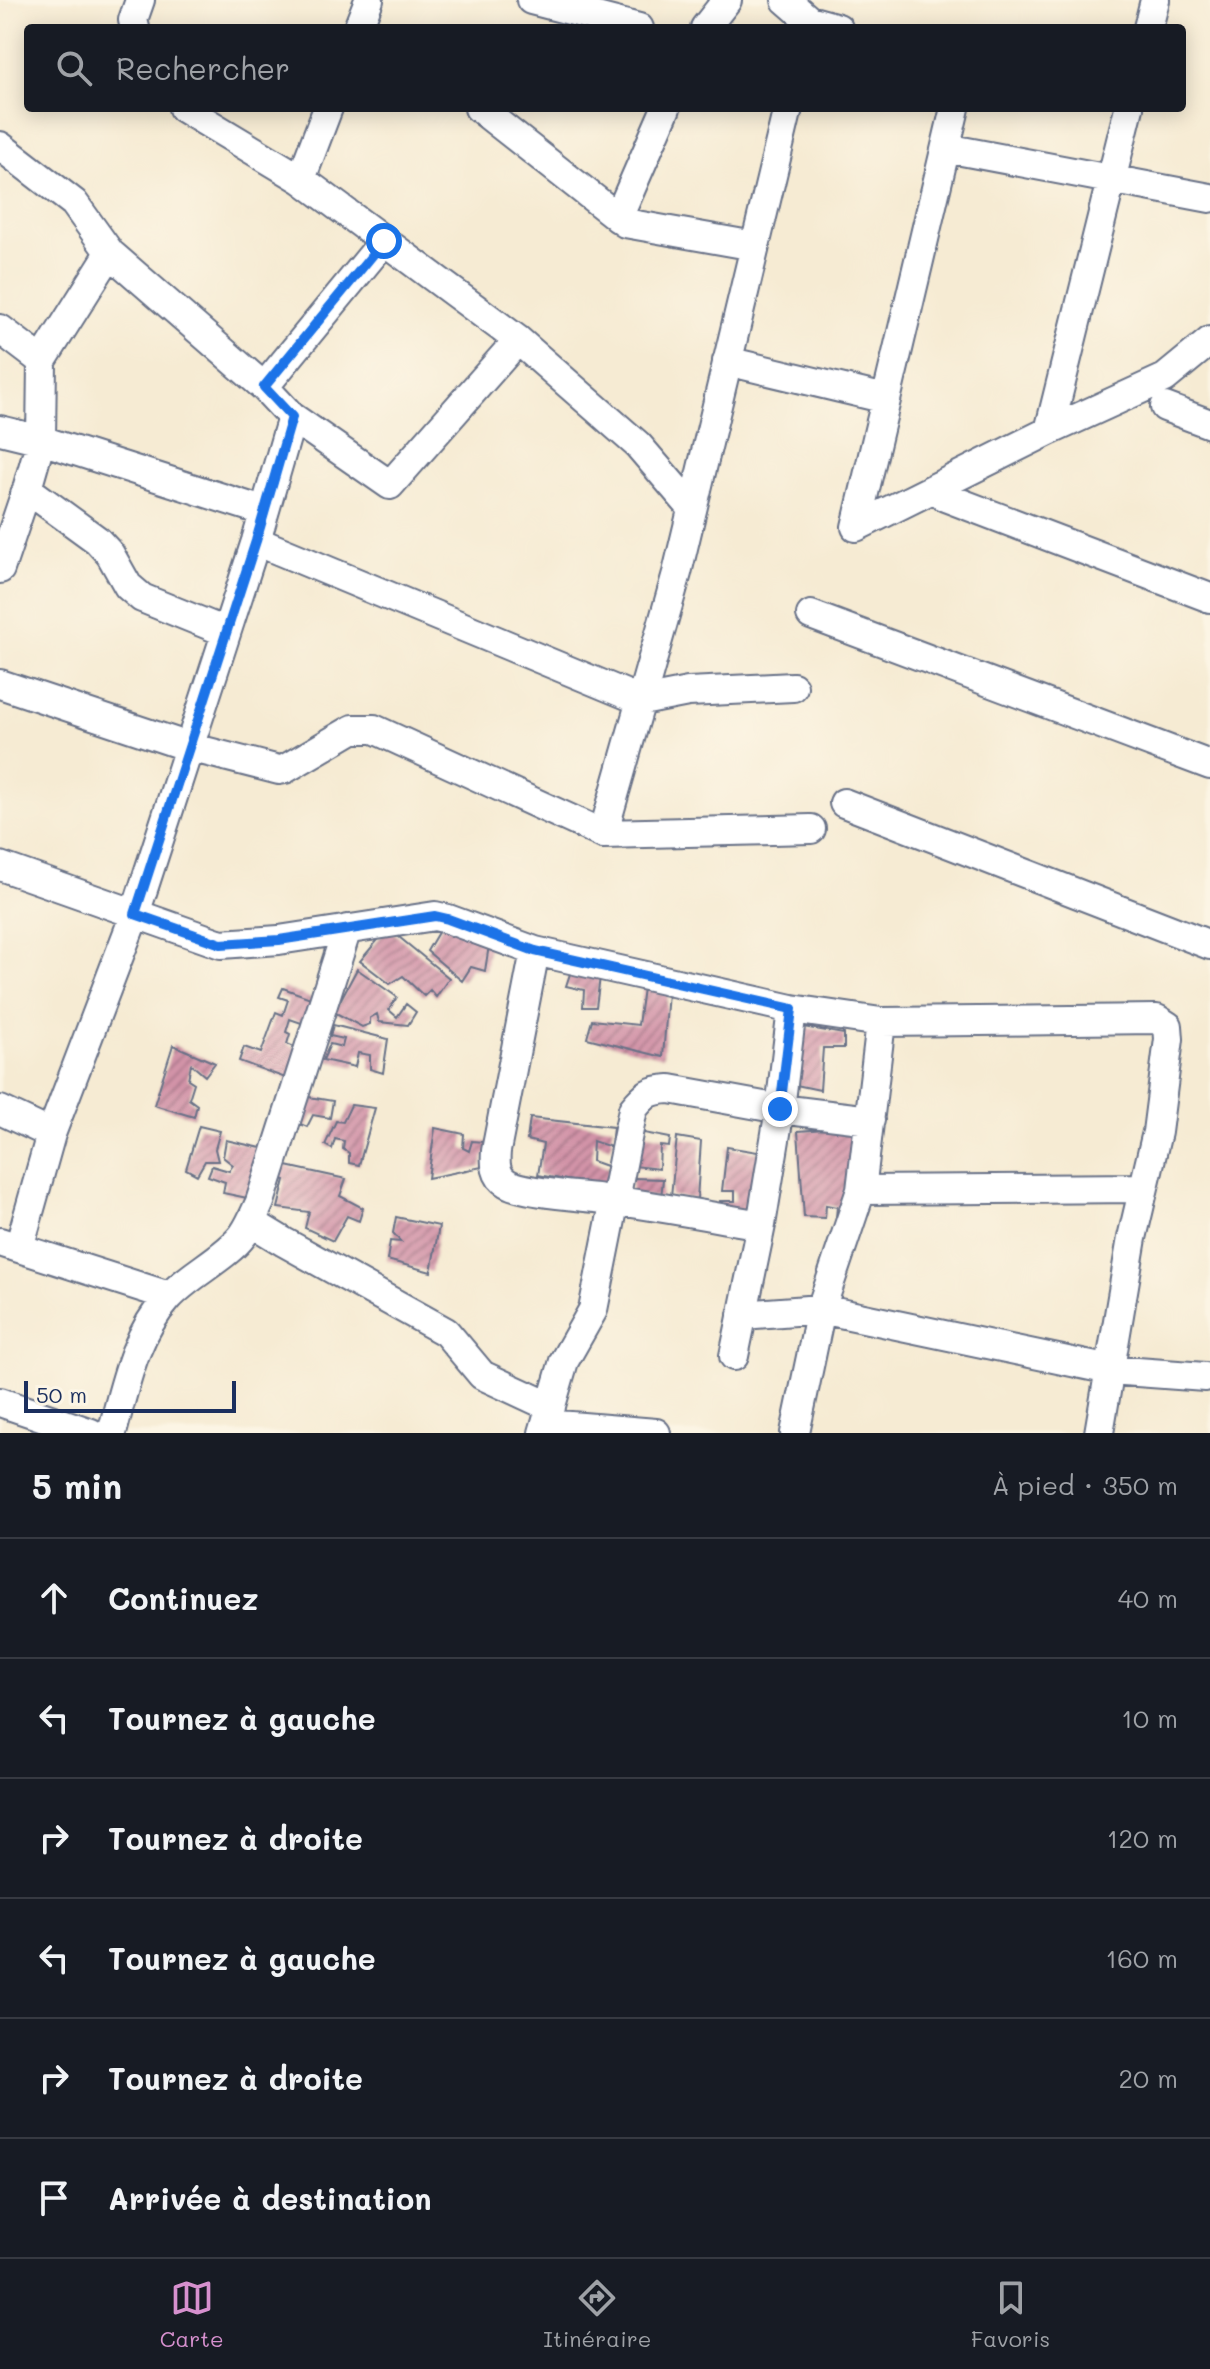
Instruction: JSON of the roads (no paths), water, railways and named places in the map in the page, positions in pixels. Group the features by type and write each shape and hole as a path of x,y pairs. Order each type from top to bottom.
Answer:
{"street":[{"path":"134,24 140,0"},
{"path":"531,0 624,24"},
{"path":"708,24 727,0"},
{"path":"786,0 808,24"},
{"path":"1149,24 1155,0"},
{"path":"190,112 301,179 518,340 638,445 692,508"},
{"path":"301,179 326,112"},
{"path":"484,112 625,223 755,246"},
{"path":"618,218 664,112"},
{"path":"603,834 677,573 787,112"},
{"path":"954,112 856,527 1049,431 1165,378 1210,341"},
{"path":"1049,431 1128,112"},
{"path":"0,146 74,203 110,253 264,387 292,417 390,485 518,340"},
{"path":"946,148 1210,198"},
{"path":"264,387 384,241"},
{"path":"0,569 41,440 42,361 110,253"},
{"path":"0,329 42,361"},
{"path":"727,361 886,399"},
{"path":"1165,407 1210,424"},
{"path":"169,1296 9,1245 135,914 256,541 292,417"},
{"path":"0,430 41,440 263,511"},
{"path":"27,489 97,540 110,554 128,586 142,598 226,632"},
{"path":"945,497 1210,598"},
{"path":"256,541 642,701 688,692 793,687"},
{"path":"811,615 1210,765"},
{"path":"0,684 189,747 279,770 353,729 374,729 603,834 811,829"},
{"path":"844,803 1210,945"},
{"path":"0,866 221,944 279,940 435,916 535,951 792,1009 881,1022 1157,1019 1168,1026 1169,1039 1157,1132 1143,1188 1099,1433"},
{"path":"112,1433 137,1346 152,1318 169,1296 242,1238 251,1222 347,929"},
{"path":"535,951 496,1151 498,1175 507,1183 526,1189 761,1225"},
{"path":"734,1356 761,1225 792,1009"},
{"path":"795,1433 821,1309 861,1190 881,1022"},
{"path":"547,1421 564,1361 593,1310 633,1109 652,1090 670,1089 780,1109 870,1120"},
{"path":"0,1110 51,1134"},
{"path":"861,1190 1143,1188"},
{"path":"251,1222 446,1332 482,1375 547,1421 656,1433"},
{"path":"742,1315 821,1309 1110,1370 1205,1377"},
{"path":"0,1402 91,1433"}]}
